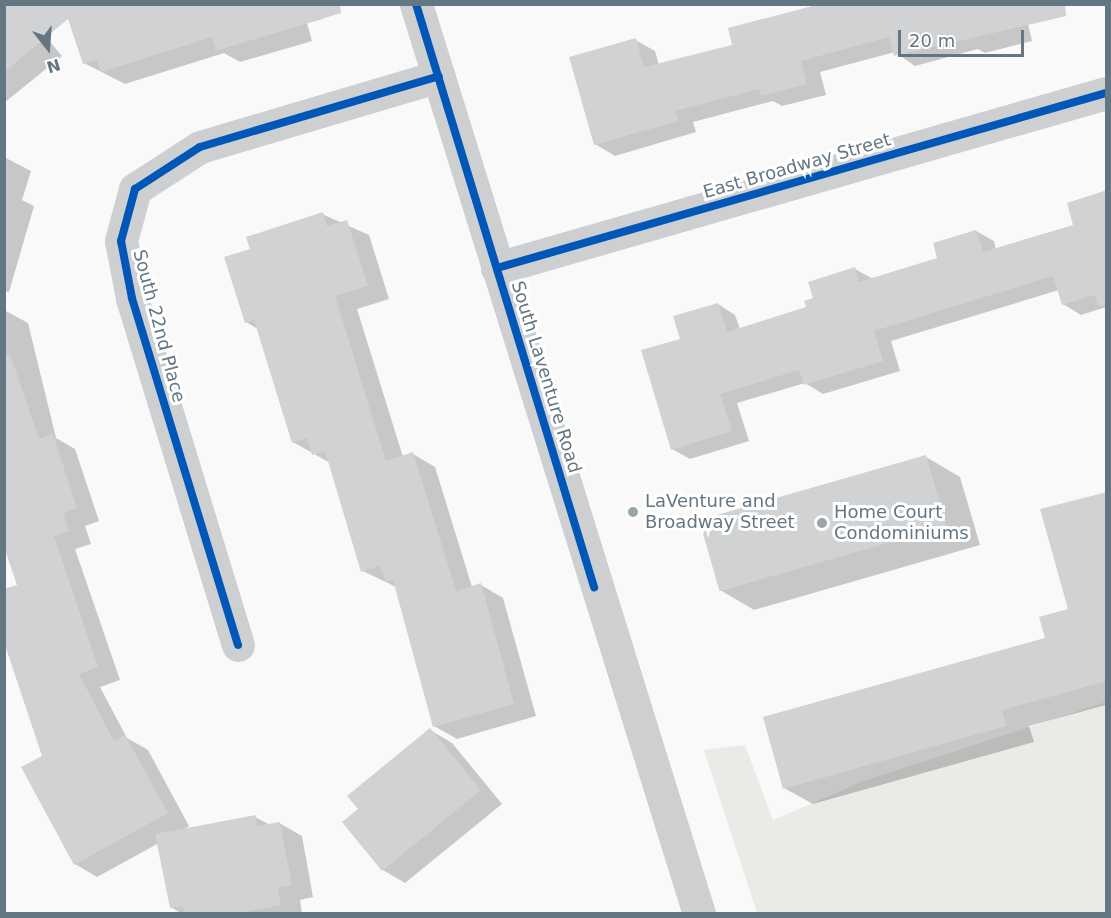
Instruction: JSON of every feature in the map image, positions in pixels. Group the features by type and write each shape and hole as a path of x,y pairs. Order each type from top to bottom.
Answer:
{"street":[{"name":"South Laventure Road","path":"416,4 496,268 699,914"},
{"name":"South 22nd Place","path":"238,645 132,298 121,241 135,189 200,147 439,76"},
{"name":"East Broadway Street","path":"496,268 1107,93"}],"shaded area":[{"path":"1106,702 1106,913 757,913 704,750 745,745 773,820 864,781"}],"building":[{"path":"4,4 340,4 341,13 216,51 212,37 101,72 97,60 83,64 68,19 4,72"},
{"path":"820,4 1065,4 1066,16 894,56 889,37 801,61 807,84 761,96 759,89 675,111 678,121 594,145 569,57 636,38 644,67 732,45 728,28"},
{"path":"1107,190 1107,305 1098,306 1095,295 1062,305 1053,276 874,331 883,361 804,385 799,370 720,394 732,431 671,450 641,350 680,339 673,316 718,303 727,332 806,307 804,301 813,298 808,282 855,267 859,282 937,258 933,243 976,230 983,252 1073,225 1067,203"},
{"path":"323,212 327,226 347,220 368,286 335,296 386,461 413,452 456,591 481,583 514,704 433,727 393,580 386,582 380,566 361,572 325,451 312,455 307,438 292,443 254,320 245,323 224,257 250,249 246,237"},
{"path":"10,354 39,439 53,434 77,508 63,513 69,531 54,536 98,667 79,674 114,741 125,735 168,813 74,865 21,767 42,756 4,642 4,589 17,585 4,547 4,355"},
{"name":"Home Court Condominiums","path":"926,455 946,526 720,591 699,520"},
{"path":"1107,492 1107,681 1002,710 1006,726 783,789 763,717 1045,638 1039,617 1068,609 1040,509"},
{"path":"430,728 481,790 382,871 342,822 358,809 347,796"},
{"path":"256,815 257,826 280,822 292,885 278,887 281,905 235,914 184,914 183,906 170,908 155,834"}],"cycle path":[{"path":"416,4 594,587"},
{"path":"238,645 132,298 121,241 135,189 200,147 439,76"},
{"path":"497,268 1106,93"}],"place":[{"name":"LaVenture and Broadway Street","path":"633,512"},
{"name":"Home Court Condominiums","path":"822,523"}]}
